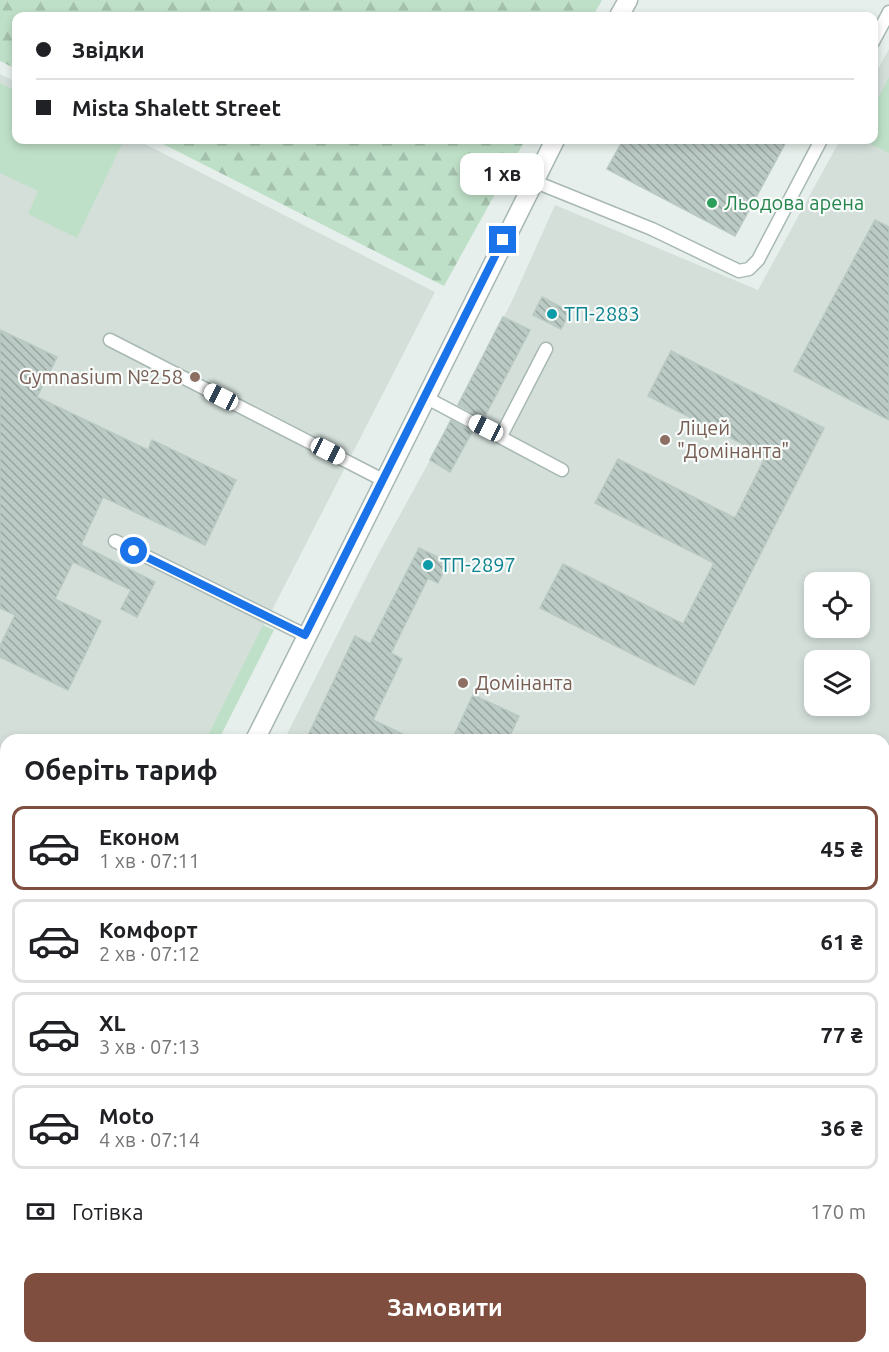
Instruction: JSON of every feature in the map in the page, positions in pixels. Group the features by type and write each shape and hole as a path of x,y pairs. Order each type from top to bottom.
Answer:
{"street":[{"path":"258,734 305,635 553,144"}],"lane":[{"path":"878,33 889,12"},
{"path":"533,181 652,229 739,271 749,269 758,260 819,144"},
{"path":"110,340 383,480"},
{"path":"501,436 546,349"},
{"path":"425,397 562,470"},
{"path":"115,542 305,635"}],"shaded area":[{"name":"Ліцей \"Домінанта\"","path":"889,49 889,734 287,734 373,564 452,420 512,301 555,205 758,290 838,144 878,144 878,69"},
{"name":"Gymnasium №258","path":"0,74 12,80 12,144 145,144 435,292 209,734 0,734"}],"green space":[{"path":"0,0 602,0 595,12 12,12 12,67 0,61"},
{"path":"889,77 889,153 870,144 878,144 878,99"},
{"path":"0,83 12,89 12,144 122,144 77,238 28,214 38,191 0,173"},
{"path":"163,144 523,144 444,286"},
{"path":"263,625 274,630 222,734 208,734"}],"building":[{"name":"Льодова арена","path":"621,144 785,144 735,236 607,169"},
{"path":"875,220 889,227 889,420 794,371"},
{"name":"ТП-2883","path":"542,297 570,312 561,329 533,315"},
{"path":"503,317 530,330 484,418 458,405"},
{"path":"0,330 57,357 37,397 148,450 152,440 236,480 205,545 103,497 81,545 155,582 137,617 121,609 131,590 73,562 55,599 101,621 68,690 0,657 0,646 15,615 0,608"},
{"path":"671,351 824,428 694,685 540,608 563,564 683,624 714,563 595,503 618,459 735,518 766,456 648,396"},
{"path":"451,420 472,432 450,472 430,460"},
{"path":"419,548 448,562 438,583 428,578 391,653 402,659 373,720 402,734 309,734 355,636 370,644"},
{"path":"473,695 519,716 511,734 455,734"}],"place":[{"name":"Льодова арена","path":"712,203"},
{"name":"ТП-2883","path":"552,314"},
{"name":"Gymnasium №258","path":"195,377"},
{"name":"Ліцей \"Домінанта\"","path":"665,440"},
{"name":"ТП-2897","path":"428,565"},
{"name":"Домінанта","path":"463,683"}],"route":[{"path":"134,551 305,635 503,240"}]}
